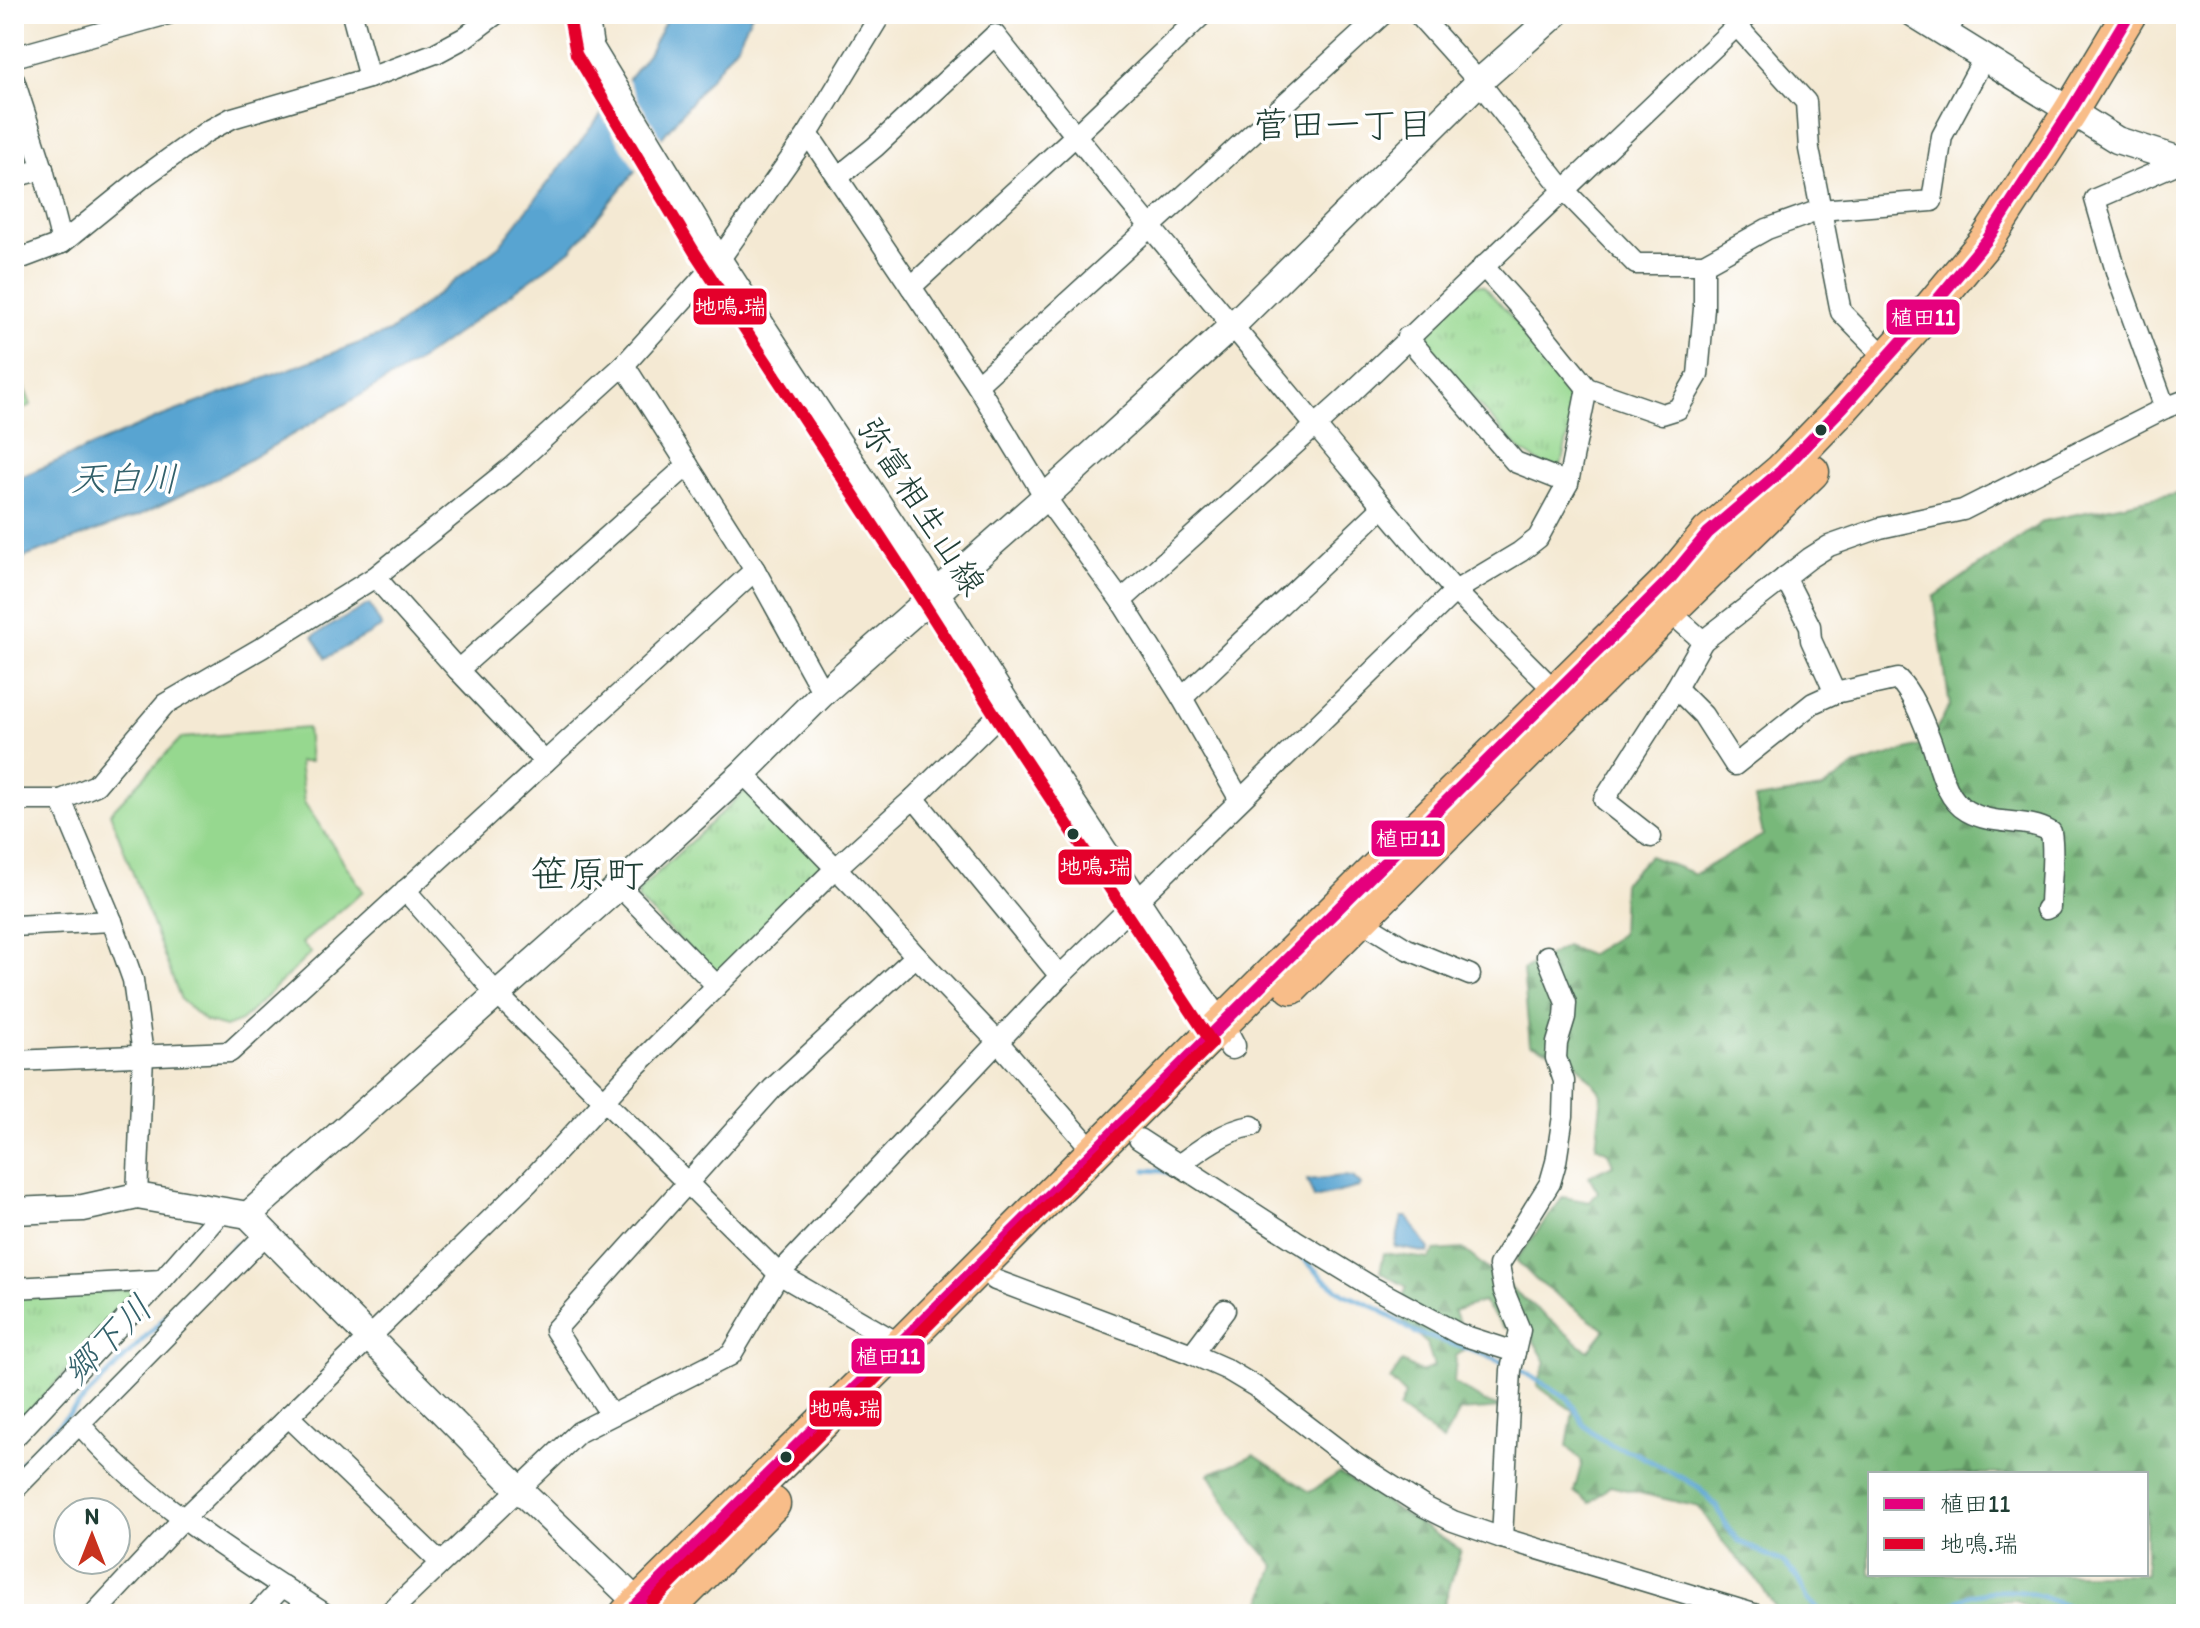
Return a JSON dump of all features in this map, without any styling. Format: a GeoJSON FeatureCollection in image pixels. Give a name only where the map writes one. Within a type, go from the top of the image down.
{"type":"FeatureCollection","features":[{"type":"Feature","properties":{"kind":"main road"},"geometry":{"type":"LineString","coordinates":[[643,1611],[1093,1153],[1360,920],[1819,465],[1951,320],[2078,116],[2129,14]]}},
{"type":"Feature","properties":{"kind":"main road"},"geometry":{"type":"LineString","coordinates":[[643,1611],[995,1280],[1139,1139],[1227,1036],[1555,691],[1669,580],[1708,533],[1781,471],[1843,407],[1987,240],[2153,14]]}},
{"type":"Feature","properties":{"kind":"street"},"geometry":{"type":"LineString","coordinates":[[14,57],[168,14]]}},
{"type":"Feature","properties":{"kind":"street"},"geometry":{"type":"LineString","coordinates":[[352,14],[369,78]]}},
{"type":"Feature","properties":{"kind":"street"},"geometry":{"type":"LineString","coordinates":[[14,261],[62,243],[141,179],[206,132],[232,118],[369,78],[436,53],[464,38],[496,14]]}},
{"type":"Feature","properties":{"kind":"street","name":"弥富相生山線"},"geometry":{"type":"LineString","coordinates":[[585,14],[590,47],[713,252],[1227,1036]]}},
{"type":"Feature","properties":{"kind":"street"},"geometry":{"type":"LineString","coordinates":[[14,800],[61,800],[96,785],[165,704],[375,577],[512,467],[624,365],[808,134],[881,14]]}},
{"type":"Feature","properties":{"kind":"street"},"geometry":{"type":"LineString","coordinates":[[911,287],[1203,14]]}},
{"type":"Feature","properties":{"kind":"street"},"geometry":{"type":"LineString","coordinates":[[977,385],[1383,14]]}},
{"type":"Feature","properties":{"kind":"street"},"geometry":{"type":"LineString","coordinates":[[1418,14],[1479,82],[1564,190],[1636,264],[1704,264],[1767,229],[1820,210],[1932,201],[1942,136],[1984,58]]}},
{"type":"Feature","properties":{"kind":"street"},"geometry":{"type":"LineString","coordinates":[[14,1438],[162,1280],[246,1220],[619,886],[743,773],[823,693],[1231,327],[1479,82],[1556,14]]}},
{"type":"Feature","properties":{"kind":"street"},"geometry":{"type":"LineString","coordinates":[[1914,14],[1951,24],[1984,58],[2117,140],[2184,161]]}},
{"type":"Feature","properties":{"kind":"street"},"geometry":{"type":"LineString","coordinates":[[1121,601],[1343,401],[1742,20],[1806,102],[1809,149],[1841,312],[1887,359]]}},
{"type":"Feature","properties":{"kind":"street"},"geometry":{"type":"LineString","coordinates":[[838,177],[875,147],[995,35],[1382,508],[1455,591],[1555,691]]}},
{"type":"Feature","properties":{"kind":"street"},"geometry":{"type":"LineString","coordinates":[[14,80],[43,169],[62,243]]}},
{"type":"Feature","properties":{"kind":"street"},"geometry":{"type":"LineString","coordinates":[[808,134],[977,385],[1045,497],[1121,601],[1182,698],[1240,800]]}},
{"type":"Feature","properties":{"kind":"street"},"geometry":{"type":"LineString","coordinates":[[2165,408],[2118,278],[2095,199],[2184,161]]}},
{"type":"Feature","properties":{"kind":"street"},"geometry":{"type":"LineString","coordinates":[[14,177],[43,169]]}},
{"type":"Feature","properties":{"kind":"street"},"geometry":{"type":"LineString","coordinates":[[1483,266],[1587,388],[1662,414],[1678,409],[1698,375],[1704,264]]}},
{"type":"Feature","properties":{"kind":"street"},"geometry":{"type":"LineString","coordinates":[[1407,337],[1515,462],[1568,483]]}},
{"type":"Feature","properties":{"kind":"street"},"geometry":{"type":"LineString","coordinates":[[624,365],[755,570],[823,693]]}},
{"type":"Feature","properties":{"kind":"street"},"geometry":{"type":"LineString","coordinates":[[388,1614],[579,1432],[731,1355],[779,1274],[1060,976],[1455,591],[1538,538],[1568,483],[1587,388]]}},
{"type":"Feature","properties":{"kind":"street"},"geometry":{"type":"LineString","coordinates":[[1651,837],[1604,800],[1703,641],[1829,546],[1880,528],[1963,510],[2186,400]]}},
{"type":"Feature","properties":{"kind":"street"},"geometry":{"type":"LineString","coordinates":[[458,670],[688,465]]}},
{"type":"Feature","properties":{"kind":"street"},"geometry":{"type":"LineString","coordinates":[[1182,698],[1382,508]]}},
{"type":"Feature","properties":{"kind":"street"},"geometry":{"type":"LineString","coordinates":[[14,1061],[230,1052],[755,570]]}},
{"type":"Feature","properties":{"kind":"street"},"geometry":{"type":"LineString","coordinates":[[375,577],[545,762]]}},
{"type":"Feature","properties":{"kind":"street"},"geometry":{"type":"LineString","coordinates":[[1785,577],[1810,626],[1811,640],[1835,693]]}},
{"type":"Feature","properties":{"kind":"street"},"geometry":{"type":"LineString","coordinates":[[1669,611],[1703,641]]}},
{"type":"Feature","properties":{"kind":"street"},"geometry":{"type":"LineString","coordinates":[[1676,688],[1703,715],[1735,765],[1813,703],[1835,693],[1898,679],[1905,686],[1929,735],[1953,800],[1965,811],[1984,818],[2005,823],[2035,824],[2051,832],[2054,853],[2050,873],[2050,907],[2046,909]]}},
{"type":"Feature","properties":{"kind":"street"},"geometry":{"type":"LineString","coordinates":[[94,1614],[182,1520],[529,1182],[603,1101],[717,986],[835,869],[914,798],[1008,706]]}},
{"type":"Feature","properties":{"kind":"street"},"geometry":{"type":"LineString","coordinates":[[743,773],[998,1042],[1093,1153]]}},
{"type":"Feature","properties":{"kind":"street"},"geometry":{"type":"LineString","coordinates":[[914,798],[1060,976]]}},
{"type":"Feature","properties":{"kind":"street"},"geometry":{"type":"LineString","coordinates":[[61,800],[112,921],[133,980],[143,1055],[137,1196]]}},
{"type":"Feature","properties":{"kind":"street"},"geometry":{"type":"LineString","coordinates":[[619,886],[717,986]]}},
{"type":"Feature","properties":{"kind":"street"},"geometry":{"type":"LineString","coordinates":[[405,890],[497,994],[779,1274],[901,1345]]}},
{"type":"Feature","properties":{"kind":"street"},"geometry":{"type":"LineString","coordinates":[[1360,920],[1407,949],[1470,975]]}},
{"type":"Feature","properties":{"kind":"street"},"geometry":{"type":"LineString","coordinates":[[14,926],[112,921]]}},
{"type":"Feature","properties":{"kind":"street"},"geometry":{"type":"LineString","coordinates":[[611,1415],[555,1330],[773,1088],[916,956]]}},
{"type":"Feature","properties":{"kind":"street"},"geometry":{"type":"LineString","coordinates":[[1502,1538],[1511,1370],[1520,1330],[1504,1291],[1499,1265],[1550,1183],[1563,1116],[1564,1081],[1556,1058],[1566,1003],[1547,956]]}},
{"type":"Feature","properties":{"kind":"street"},"geometry":{"type":"LineString","coordinates":[[1179,1165],[1237,1128],[1252,1126]]}},
{"type":"Feature","properties":{"kind":"street"},"geometry":{"type":"LineString","coordinates":[[1139,1139],[1295,1240],[1414,1311],[1459,1334],[1515,1352]]}},
{"type":"Feature","properties":{"kind":"street"},"geometry":{"type":"LineString","coordinates":[[14,1211],[83,1208],[137,1196],[246,1220],[369,1337],[643,1611]]}},
{"type":"Feature","properties":{"kind":"street"},"geometry":{"type":"LineString","coordinates":[[14,1490],[79,1423],[246,1220]]}},
{"type":"Feature","properties":{"kind":"street"},"geometry":{"type":"LineString","coordinates":[[14,1288],[162,1280]]}},
{"type":"Feature","properties":{"kind":"street"},"geometry":{"type":"LineString","coordinates":[[995,1280],[1226,1369],[1256,1387],[1353,1461],[1423,1506],[1453,1521],[1745,1613]]}},
{"type":"Feature","properties":{"kind":"street"},"geometry":{"type":"LineString","coordinates":[[1192,1354],[1225,1310]]}},
{"type":"Feature","properties":{"kind":"street"},"geometry":{"type":"LineString","coordinates":[[288,1416],[441,1563]]}},
{"type":"Feature","properties":{"kind":"street"},"geometry":{"type":"LineString","coordinates":[[79,1423],[96,1443],[182,1520],[325,1614]]}},
{"type":"Feature","properties":{"kind":"street"},"geometry":{"type":"LineString","coordinates":[[257,1614],[283,1586]]}},
{"type":"Feature","properties":{"kind":"green space"},"geometry":{"type":"Polygon","coordinates":[[[1474,285],[1483,285],[1579,392],[1561,465],[1549,468],[1521,451],[1421,343],[1421,333],[1474,285]]]}},
{"type":"Feature","properties":{"kind":"green space"},"geometry":{"type":"Polygon","coordinates":[[[14,361],[31,405],[14,413],[14,361]]]}},
{"type":"Feature","properties":{"kind":"green space"},"geometry":{"type":"Polygon","coordinates":[[[2186,491],[2186,1614],[2040,1614],[2015,1600],[1965,1604],[1968,1614],[1780,1614],[1699,1507],[1610,1486],[1590,1503],[1574,1492],[1582,1462],[1567,1446],[1573,1411],[1537,1386],[1546,1362],[1527,1329],[1504,1328],[1483,1302],[1453,1311],[1472,1345],[1456,1356],[1454,1383],[1485,1402],[1503,1408],[1460,1411],[1443,1441],[1399,1409],[1405,1395],[1390,1380],[1402,1362],[1421,1372],[1434,1367],[1427,1344],[1396,1313],[1407,1287],[1380,1272],[1384,1253],[1429,1259],[1435,1251],[1463,1249],[1588,1351],[1605,1330],[1536,1280],[1516,1260],[1563,1197],[1590,1202],[1598,1192],[1589,1176],[1613,1165],[1608,1152],[1596,1146],[1602,1094],[1571,1057],[1530,1044],[1523,970],[1566,946],[1589,955],[1621,934],[1623,883],[1649,856],[1695,874],[1763,835],[1755,799],[1822,789],[1857,765],[1927,744],[1950,706],[1934,597],[2044,521],[2186,491]]]}},
{"type":"Feature","properties":{"kind":"green space"},"geometry":{"type":"Polygon","coordinates":[[[307,728],[310,762],[299,762],[304,802],[363,891],[302,943],[311,953],[241,1021],[225,1027],[205,1021],[181,1000],[110,813],[181,738],[307,728]]]}},
{"type":"Feature","properties":{"kind":"green space"},"geometry":{"type":"Polygon","coordinates":[[[745,791],[754,792],[822,864],[821,873],[721,972],[713,972],[638,899],[639,890],[745,791]]]}},
{"type":"Feature","properties":{"kind":"green space"},"geometry":{"type":"Polygon","coordinates":[[[143,1289],[14,1428],[14,1295],[143,1289]]]}},
{"type":"Feature","properties":{"kind":"green space"},"geometry":{"type":"Polygon","coordinates":[[[1254,1455],[1310,1492],[1339,1473],[1461,1550],[1441,1614],[1258,1614],[1275,1566],[1242,1528],[1209,1474],[1254,1455]]]}},
{"type":"Feature","properties":{"kind":"water","name":"天白川"},"geometry":{"type":"Polygon","coordinates":[[[669,14],[752,14],[737,45],[571,250],[416,363],[219,477],[140,515],[14,561],[14,480],[157,418],[389,332],[499,246],[649,53],[669,14]]]}},
{"type":"Feature","properties":{"kind":"water"},"geometry":{"type":"Polygon","coordinates":[[[369,604],[382,627],[326,658],[313,636],[369,604]]]}},
{"type":"Feature","properties":{"kind":"water"},"geometry":{"type":"Polygon","coordinates":[[[1353,1177],[1360,1187],[1314,1198],[1307,1180],[1353,1177]]]}},
{"type":"Feature","properties":{"kind":"water"},"geometry":{"type":"Polygon","coordinates":[[[1402,1217],[1407,1217],[1429,1249],[1428,1253],[1395,1247],[1402,1217]]]}},
{"type":"Feature","properties":{"kind":"pier"},"geometry":{"type":"Polygon","coordinates":[[[626,76],[664,142],[638,174],[599,111],[626,76]]]}},
{"type":"Feature","properties":{"kind":"waterway"},"geometry":{"type":"LineString","coordinates":[[1146,1170],[1178,1175]]}},
{"type":"Feature","properties":{"kind":"waterway"},"geometry":{"type":"LineString","coordinates":[[1210,1196],[1237,1218],[1303,1258],[1344,1294],[1377,1308],[1414,1332],[1501,1362]]}},
{"type":"Feature","properties":{"kind":"waterway","name":"郷下川"},"geometry":{"type":"LineString","coordinates":[[14,1470],[236,1245]]}},
{"type":"Feature","properties":{"kind":"waterway"},"geometry":{"type":"LineString","coordinates":[[1517,1368],[1568,1398],[1583,1423],[1594,1434],[1697,1486],[1718,1508],[1727,1527],[1740,1542],[1782,1562],[1796,1575],[1808,1600],[1824,1614]]}},
{"type":"Feature","properties":{"kind":"waterway"},"geometry":{"type":"LineString","coordinates":[[1947,1614],[1962,1598],[2002,1591],[2038,1595],[2094,1614]]}},
{"type":"Feature","properties":{"kind":"transit line","name":"植田11"},"geometry":{"type":"LineString","coordinates":[[627,1614],[1669,580],[1708,533],[1781,471],[1843,407],[1987,240],[2129,14]]}},
{"type":"Feature","properties":{"kind":"transit line","name":"地鳴.瑞"},"geometry":{"type":"LineString","coordinates":[[569,16],[576,54],[695,253],[1212,1043],[652,1603]]}},
{"type":"Feature","properties":{"kind":"district","name":"菅田一丁目"},"geometry":{"type":"Point","coordinates":[1343,124]}},
{"type":"Feature","properties":{"kind":"district","name":"笹原町"},"geometry":{"type":"Point","coordinates":[587,874]}}]}
